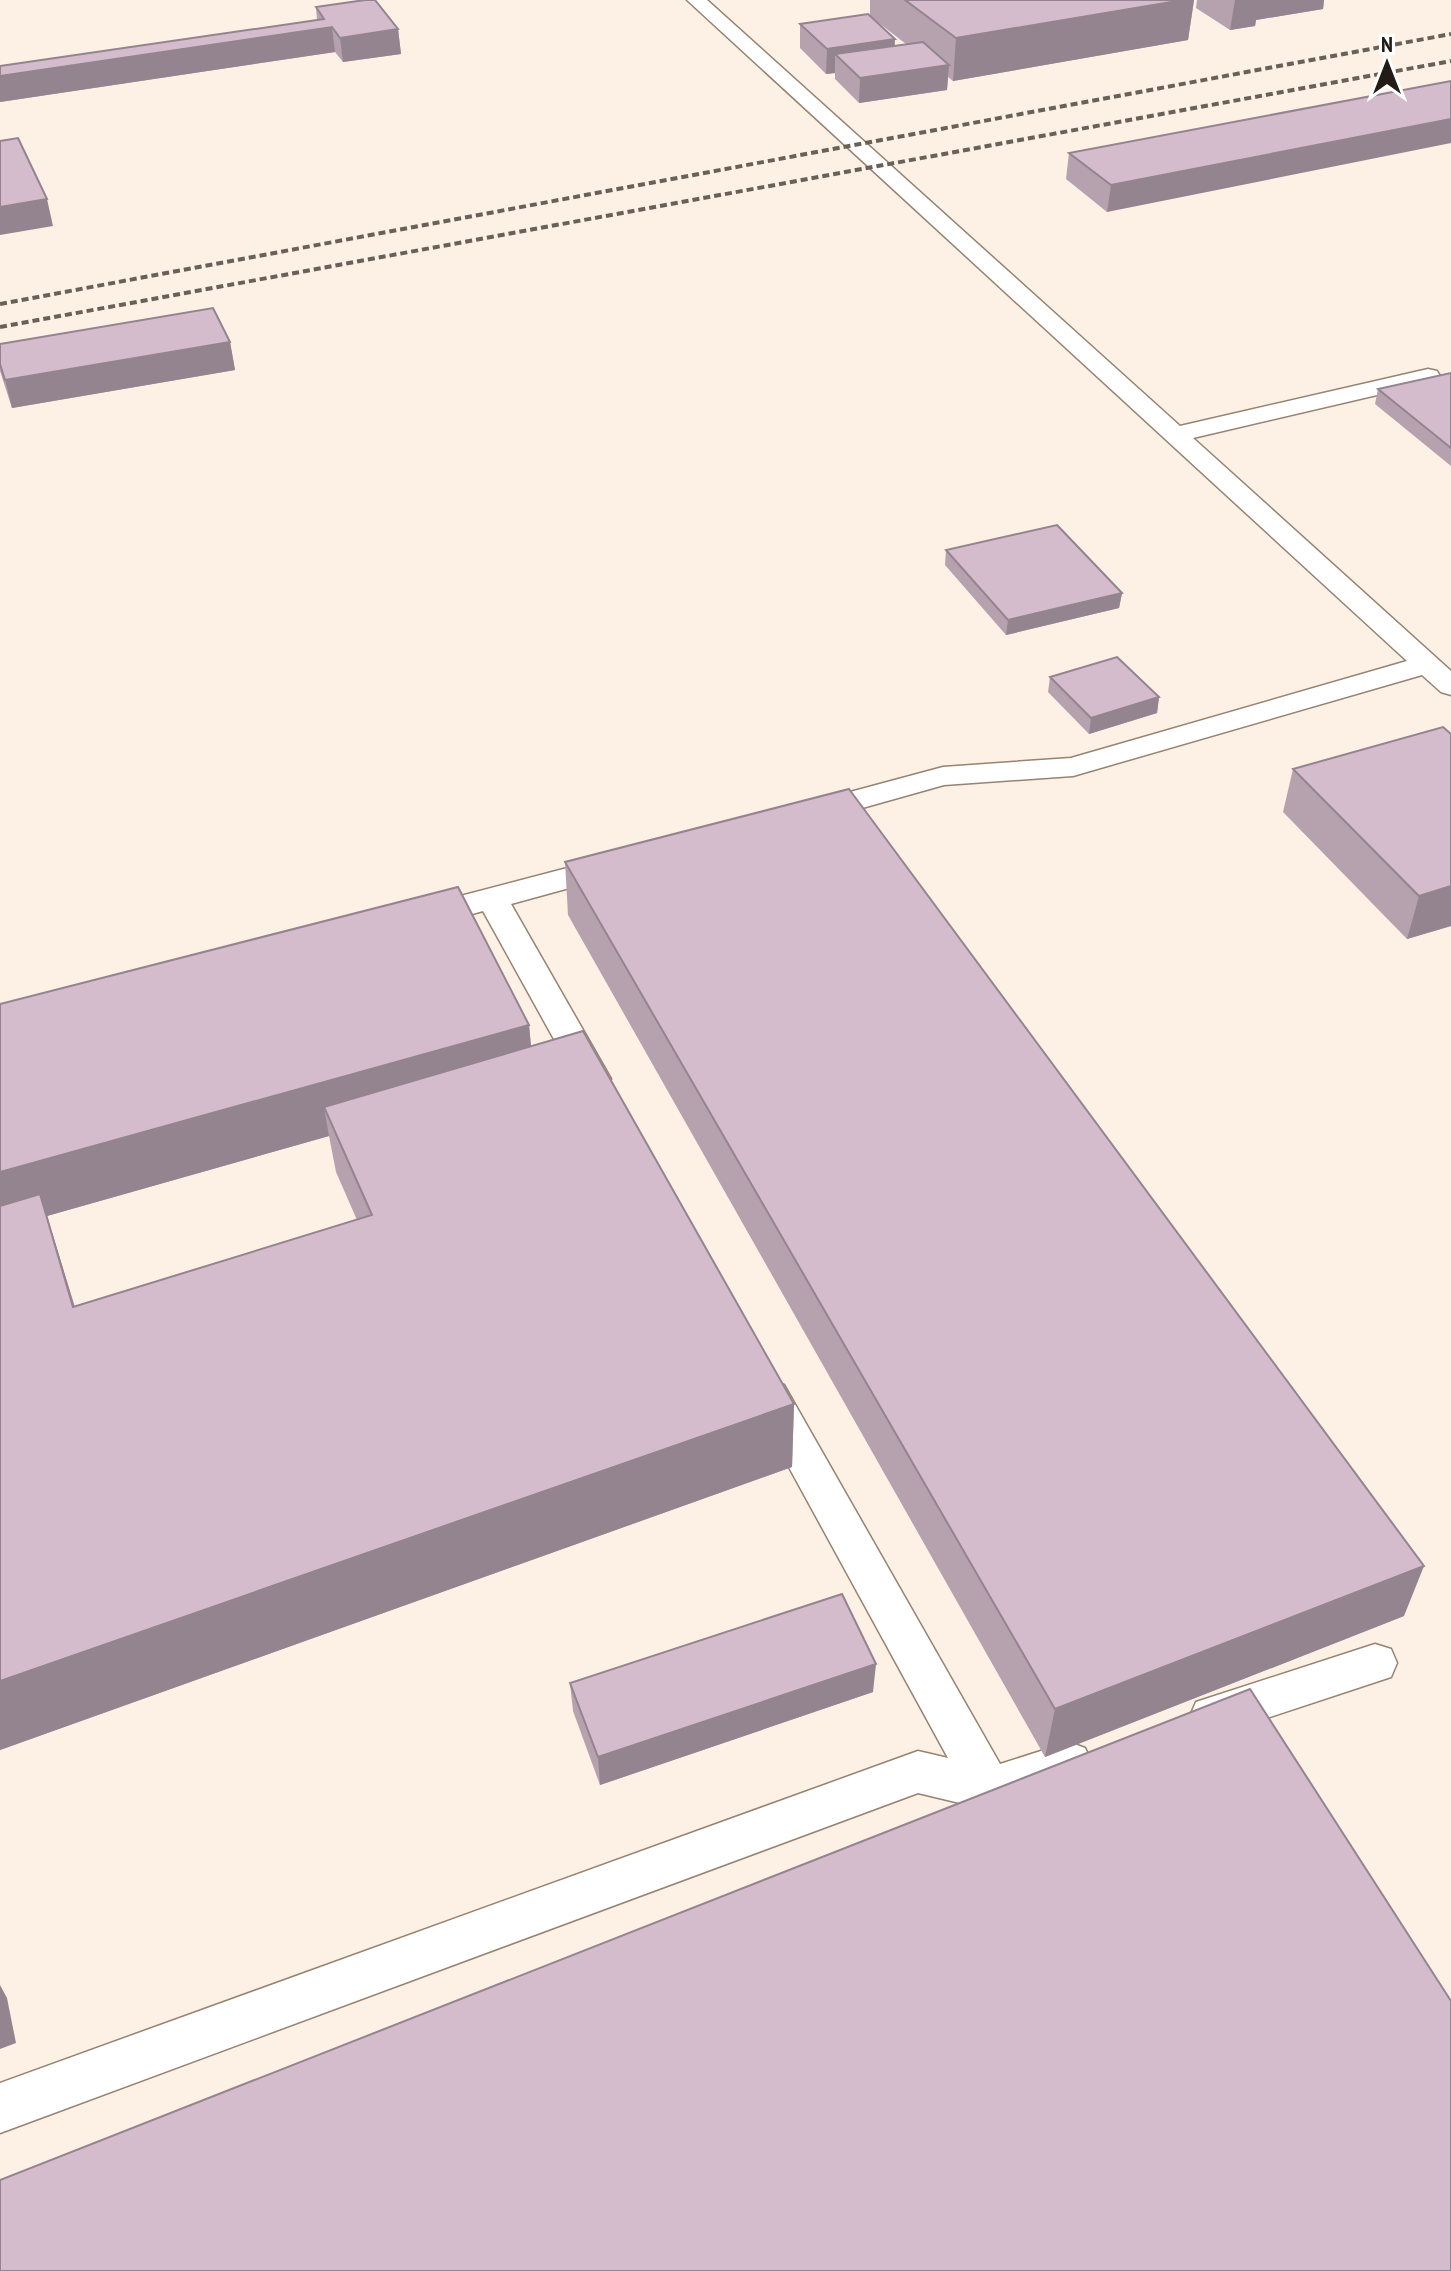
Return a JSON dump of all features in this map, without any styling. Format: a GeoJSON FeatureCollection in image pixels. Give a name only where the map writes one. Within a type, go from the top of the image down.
{"type":"FeatureCollection","features":[{"type":"Feature","properties":{"kind":"lane"},"geometry":{"type":"LineString","coordinates":[[696,0],[1175,435],[1432,654],[1451,686]]}},
{"type":"Feature","properties":{"kind":"lane"},"geometry":{"type":"LineString","coordinates":[[1175,435],[1428,376]]}},
{"type":"Feature","properties":{"kind":"lane"},"geometry":{"type":"LineString","coordinates":[[777,821],[943,776],[1073,767],[1432,654]]}},
{"type":"Feature","properties":{"kind":"lane"},"geometry":{"type":"LineString","coordinates":[[384,927],[642,858]]}},
{"type":"Feature","properties":{"kind":"lane"},"geometry":{"type":"LineString","coordinates":[[492,898],[608,1107]]}},
{"type":"Feature","properties":{"kind":"lane"},"geometry":{"type":"LineString","coordinates":[[748,1358],[989,1789]]}},
{"type":"Feature","properties":{"kind":"lane"},"geometry":{"type":"LineString","coordinates":[[1168,1731],[1375,1663]]}},
{"type":"Feature","properties":{"kind":"lane"},"geometry":{"type":"LineString","coordinates":[[0,2108],[918,1772],[989,1789],[1108,1750]]}},
{"type":"Feature","properties":{"kind":"building"},"geometry":{"type":"Polygon","coordinates":[[[375,0],[398,29],[340,38],[332,27],[0,76],[0,66],[324,19],[316,7],[375,0]]]}},
{"type":"Feature","properties":{"kind":"building"},"geometry":{"type":"Polygon","coordinates":[[[905,0],[1183,0],[956,38],[905,0]]]}},
{"type":"Feature","properties":{"kind":"building"},"geometry":{"type":"Polygon","coordinates":[[[868,14],[895,39],[827,49],[800,24],[868,14]]]}},
{"type":"Feature","properties":{"kind":"building"},"geometry":{"type":"Polygon","coordinates":[[[923,42],[949,65],[860,78],[835,54],[923,42]]]}},
{"type":"Feature","properties":{"kind":"building"},"geometry":{"type":"Polygon","coordinates":[[[1451,81],[1451,119],[1111,185],[1069,153],[1451,81]]]}},
{"type":"Feature","properties":{"kind":"building"},"geometry":{"type":"Polygon","coordinates":[[[18,138],[47,199],[0,207],[0,141],[18,138]]]}},
{"type":"Feature","properties":{"kind":"building"},"geometry":{"type":"Polygon","coordinates":[[[213,308],[230,342],[5,380],[0,364],[0,344],[213,308]]]}},
{"type":"Feature","properties":{"kind":"building"},"geometry":{"type":"Polygon","coordinates":[[[1451,373],[1451,448],[1378,389],[1451,373]]]}},
{"type":"Feature","properties":{"kind":"building"},"geometry":{"type":"Polygon","coordinates":[[[1057,525],[1122,593],[1008,620],[946,550],[1057,525]]]}},
{"type":"Feature","properties":{"kind":"building"},"geometry":{"type":"Polygon","coordinates":[[[1117,657],[1159,697],[1091,718],[1050,677],[1117,657]]]}},
{"type":"Feature","properties":{"kind":"building"},"geometry":{"type":"Polygon","coordinates":[[[1443,727],[1451,734],[1451,886],[1419,896],[1293,769],[1443,727]]]}},
{"type":"Feature","properties":{"kind":"building"},"geometry":{"type":"Polygon","coordinates":[[[849,789],[1424,1566],[1055,1709],[565,862],[849,789]]]}},
{"type":"Feature","properties":{"kind":"building"},"geometry":{"type":"Polygon","coordinates":[[[458,887],[529,1025],[0,1172],[0,1004],[458,887]]]}},
{"type":"Feature","properties":{"kind":"building"},"geometry":{"type":"Polygon","coordinates":[[[583,1031],[794,1404],[0,1681],[0,1206],[40,1194],[73,1307],[372,1215],[324,1107],[583,1031]]]}},
{"type":"Feature","properties":{"kind":"building"},"geometry":{"type":"Polygon","coordinates":[[[842,1594],[876,1664],[598,1757],[570,1683],[842,1594]]]}},
{"type":"Feature","properties":{"kind":"building"},"geometry":{"type":"Polygon","coordinates":[[[1250,1689],[1451,2001],[1451,2271],[0,2271],[0,2180],[1250,1689]]]}},
{"type":"Feature","properties":{"kind":"railway"},"geometry":{"type":"LineString","coordinates":[[0,304],[1451,34]]}},
{"type":"Feature","properties":{"kind":"railway"},"geometry":{"type":"LineString","coordinates":[[0,327],[1451,61]]}}]}
